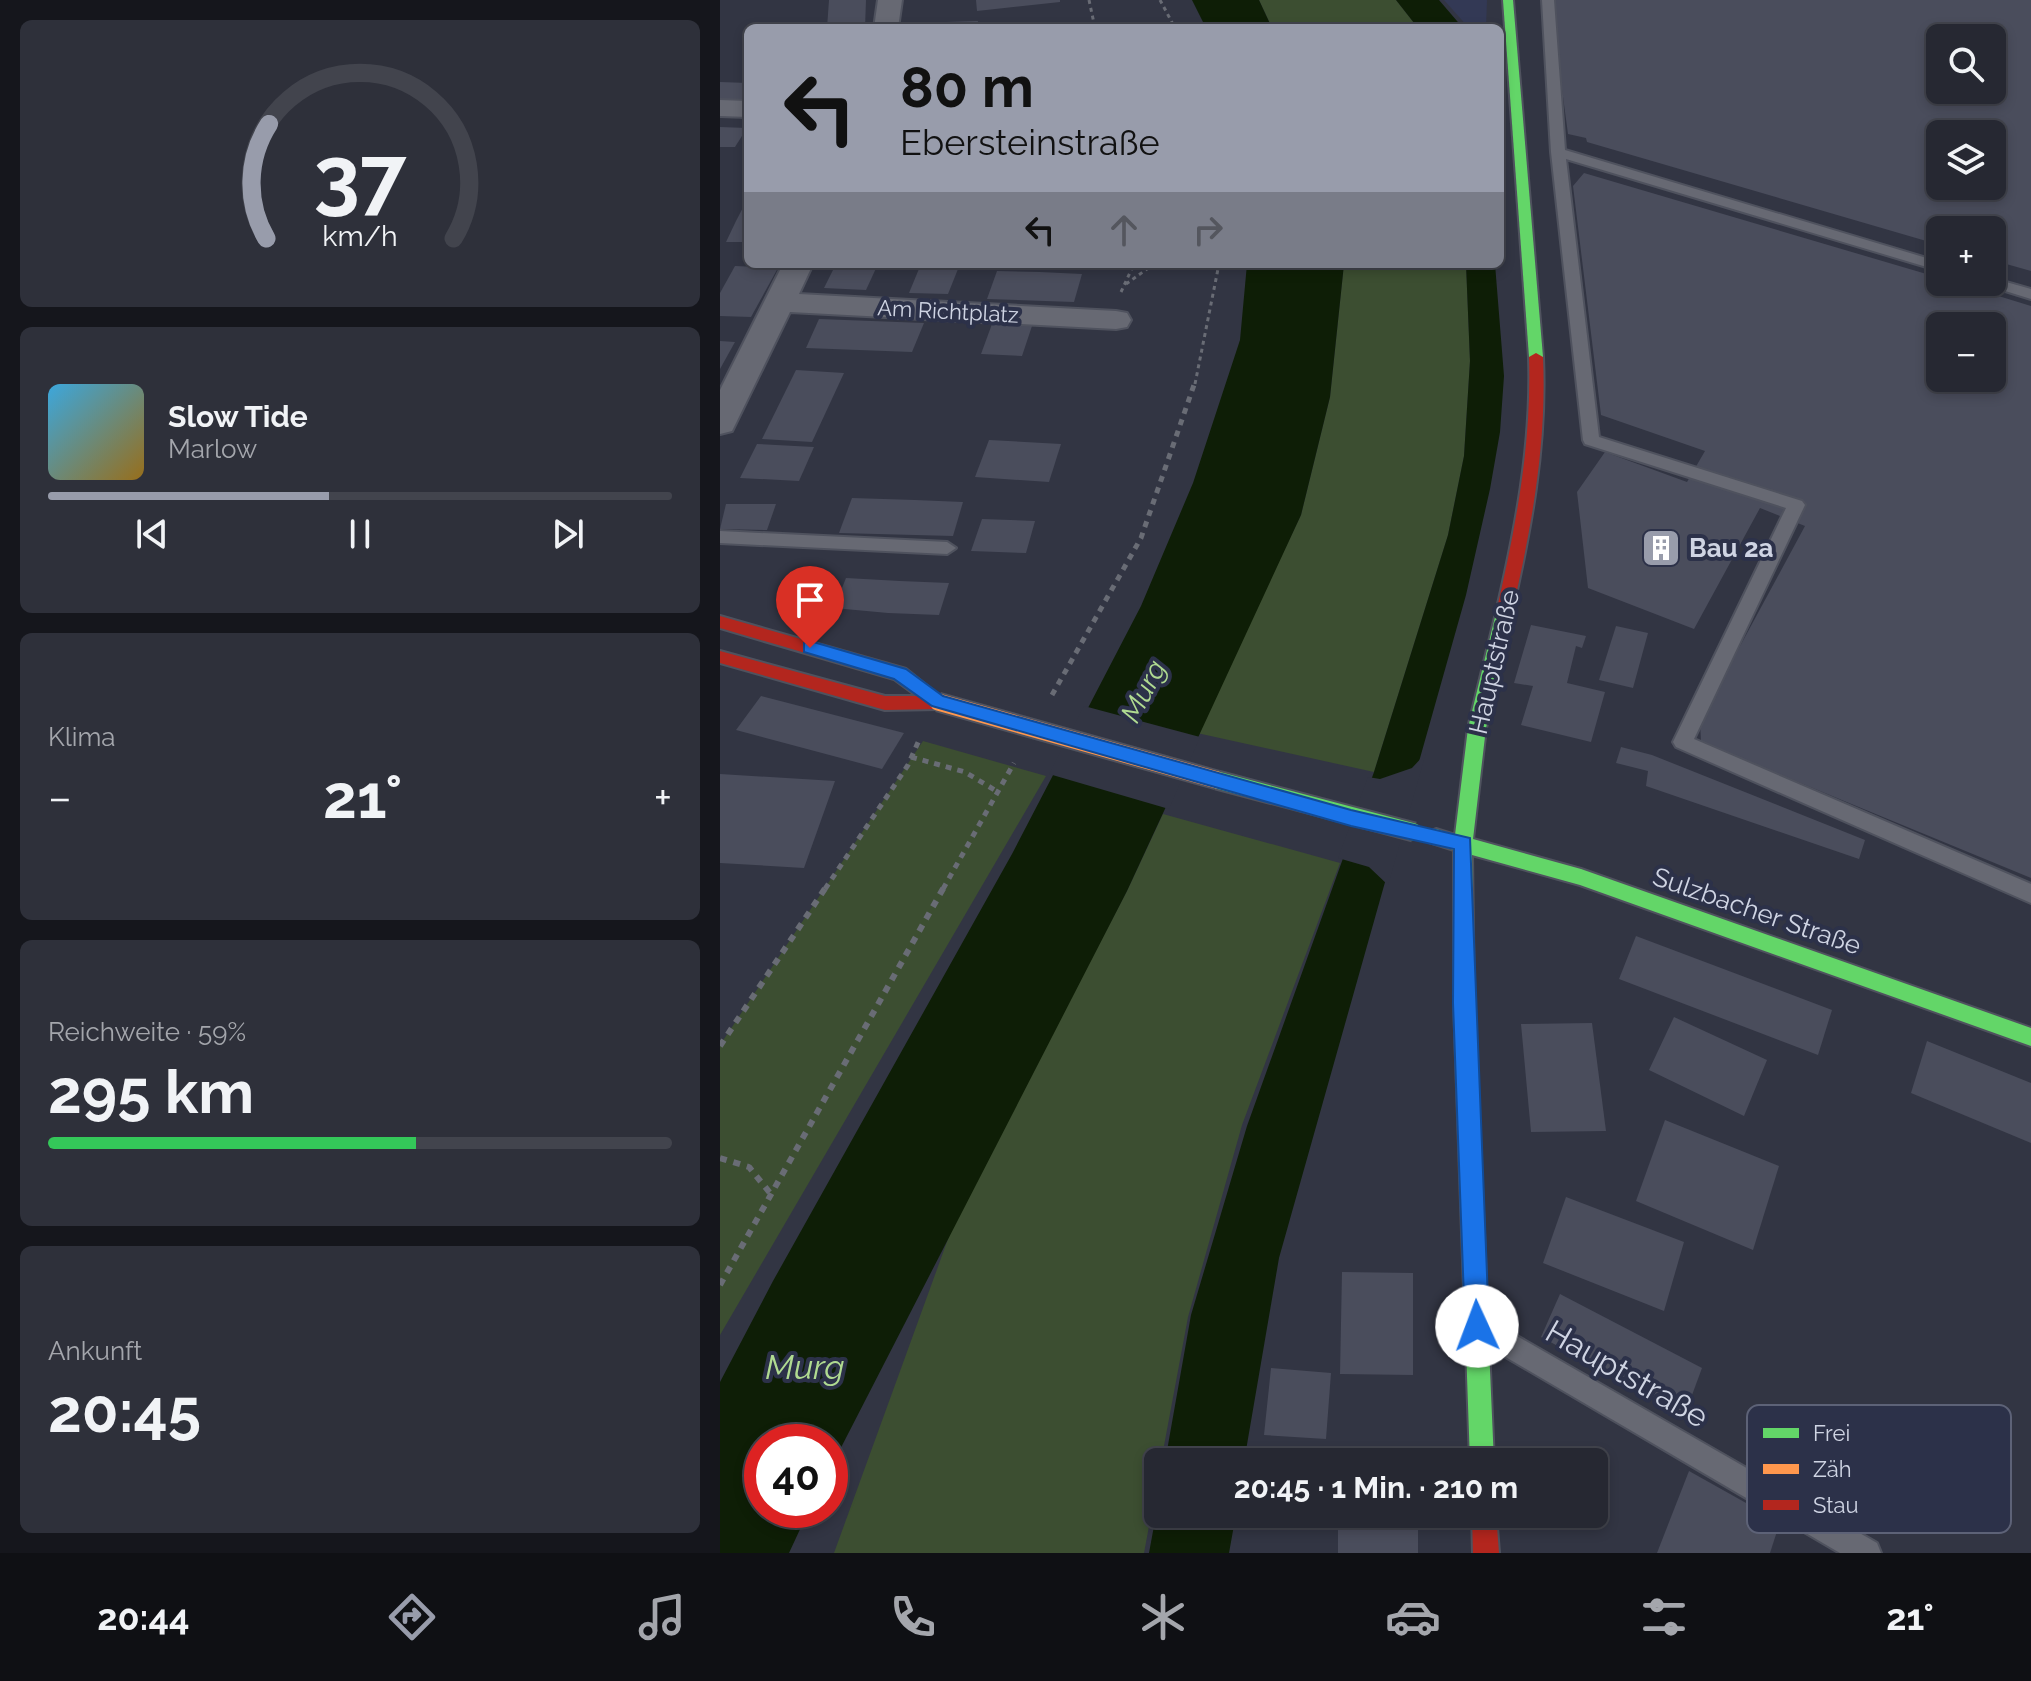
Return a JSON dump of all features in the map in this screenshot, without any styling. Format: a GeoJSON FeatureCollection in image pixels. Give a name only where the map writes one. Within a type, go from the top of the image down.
{"type":"FeatureCollection","features":[{"type":"Feature","properties":{"kind":"street"},"geometry":{"type":"LineString","coordinates":[[887,24],[890,0]]}},
{"type":"Feature","properties":{"kind":"street","name":"Hauptstraße"},"geometry":{"type":"LineString","coordinates":[[1481,1448],[1464,1003],[1463,843],[1477,728],[1533,485],[1540,407],[1508,0]]}},
{"type":"Feature","properties":{"kind":"street"},"geometry":{"type":"LineString","coordinates":[[720,108],[744,109]]}},
{"type":"Feature","properties":{"kind":"street"},"geometry":{"type":"LineString","coordinates":[[720,423],[796,268]]}},
{"type":"Feature","properties":{"kind":"street","name":"Am Richtplatz"},"geometry":{"type":"LineString","coordinates":[[779,302],[1116,320]]}},
{"type":"Feature","properties":{"kind":"street"},"geometry":{"type":"LineString","coordinates":[[720,622],[900,674],[938,702]]}},
{"type":"Feature","properties":{"kind":"street"},"geometry":{"type":"LineString","coordinates":[[720,657],[885,703],[938,702]]}},
{"type":"Feature","properties":{"kind":"street","name":"Sulzbacher Straße"},"geometry":{"type":"LineString","coordinates":[[938,702],[1351,818],[1463,843],[1581,877],[2031,1037]]}},
{"type":"Feature","properties":{"kind":"street"},"geometry":{"type":"LineString","coordinates":[[1485,1528],[1486,1553]]}},
{"type":"Feature","properties":{"kind":"lane"},"geometry":{"type":"LineString","coordinates":[[1548,0],[1558,152],[1591,440],[1796,505],[1683,742],[2031,894]]}},
{"type":"Feature","properties":{"kind":"lane"},"geometry":{"type":"LineString","coordinates":[[1558,152],[1926,263]]}},
{"type":"Feature","properties":{"kind":"lane"},"geometry":{"type":"LineString","coordinates":[[2006,286],[2031,294]]}},
{"type":"Feature","properties":{"kind":"lane"},"geometry":{"type":"LineString","coordinates":[[720,537],[947,548]]}},
{"type":"Feature","properties":{"kind":"lane","name":"Hauptstraße"},"geometry":{"type":"LineString","coordinates":[[1477,1326],[1747,1483]]}},
{"type":"Feature","properties":{"kind":"lane","name":"Hauptstraße"},"geometry":{"type":"LineString","coordinates":[[1833,1533],[1867,1553]]}},
{"type":"Feature","properties":{"kind":"path"},"geometry":{"type":"LineString","coordinates":[[1089,0],[1094,24]]}},
{"type":"Feature","properties":{"kind":"path"},"geometry":{"type":"LineString","coordinates":[[1160,0],[1173,24]]}},
{"type":"Feature","properties":{"kind":"path"},"geometry":{"type":"LineString","coordinates":[[1125,284],[1148,268]]}},
{"type":"Feature","properties":{"kind":"path"},"geometry":{"type":"LineString","coordinates":[[1048,704],[1141,538],[1197,377],[1218,268]]}},
{"type":"Feature","properties":{"kind":"path"},"geometry":{"type":"LineString","coordinates":[[720,1046],[911,757],[938,702]]}},
{"type":"Feature","properties":{"kind":"path"},"geometry":{"type":"LineString","coordinates":[[720,1285],[1019,754]]}},
{"type":"Feature","properties":{"kind":"path"},"geometry":{"type":"LineString","coordinates":[[911,757],[965,772],[998,792]]}},
{"type":"Feature","properties":{"kind":"path"},"geometry":{"type":"LineString","coordinates":[[720,1158],[749,1167],[770,1193]]}},
{"type":"Feature","properties":{"kind":"shaded area"},"geometry":{"type":"Polygon","coordinates":[[[1259,0],[1396,0],[1415,24],[1270,24],[1259,0]]]}},
{"type":"Feature","properties":{"kind":"shaded area"},"geometry":{"type":"Polygon","coordinates":[[[1444,0],[1487,0],[1486,24],[1465,24],[1444,0]]]}},
{"type":"Feature","properties":{"kind":"shaded area"},"geometry":{"type":"Polygon","coordinates":[[[1344,268],[1466,268],[1470,361],[1464,456],[1448,535],[1374,772],[1197,733],[1301,515],[1330,397],[1344,268]]]}},
{"type":"Feature","properties":{"kind":"shaded area"},"geometry":{"type":"Polygon","coordinates":[[[923,741],[1046,776],[720,1335],[720,1045],[923,741]]]}},
{"type":"Feature","properties":{"kind":"shaded area"},"geometry":{"type":"Polygon","coordinates":[[[1163,814],[1340,863],[1242,1125],[1188,1317],[1164,1448],[1144,1448],[1144,1528],[1149,1528],[1144,1553],[834,1553],[843,1528],[848,1528],[848,1514],[956,1217],[1127,891],[1163,814]]]}},
{"type":"Feature","properties":{"kind":"water"},"geometry":{"type":"Polygon","coordinates":[[[1192,0],[1259,0],[1270,24],[1204,24],[1192,0]]]}},
{"type":"Feature","properties":{"kind":"water"},"geometry":{"type":"Polygon","coordinates":[[[1396,0],[1439,0],[1460,24],[1415,24],[1396,0]]]}},
{"type":"Feature","properties":{"kind":"water","name":"Murg"},"geometry":{"type":"Polygon","coordinates":[[[1247,268],[1344,268],[1330,397],[1301,515],[1127,891],[848,1434],[848,1424],[744,1424],[744,1528],[801,1528],[789,1553],[720,1553],[720,1382],[773,1281],[1012,854],[1141,606],[1193,483],[1240,340],[1247,268]]]}},
{"type":"Feature","properties":{"kind":"water"},"geometry":{"type":"Polygon","coordinates":[[[1466,268],[1495,268],[1504,376],[1500,432],[1490,489],[1466,595],[1279,1258],[1246,1448],[1167,1448],[1191,1315],[1247,1126],[1374,772],[1448,535],[1464,456],[1470,361],[1466,268]]]}},
{"type":"Feature","properties":{"kind":"water"},"geometry":{"type":"Polygon","coordinates":[[[1154,1528],[1233,1528],[1229,1553],[1149,1553],[1154,1528]]]}},
{"type":"Feature","properties":{"kind":"pier"},"geometry":{"type":"Polygon","coordinates":[[[1084,706],[1200,737],[1169,809],[1049,774],[1084,706]]]}},
{"type":"Feature","properties":{"kind":"pier"},"geometry":{"type":"Polygon","coordinates":[[[1426,753],[1388,885],[1369,867],[1338,858],[1368,777],[1380,779],[1412,768],[1426,753]]]}},
{"type":"Feature","properties":{"kind":"building"},"geometry":{"type":"Polygon","coordinates":[[[829,0],[866,0],[865,24],[827,24],[829,0]]]}},
{"type":"Feature","properties":{"kind":"building"},"geometry":{"type":"Polygon","coordinates":[[[976,0],[1060,0],[1060,2],[977,11],[976,0]]]}},
{"type":"Feature","properties":{"kind":"building"},"geometry":{"type":"Polygon","coordinates":[[[1550,0],[2031,0],[2031,271],[2006,264],[2006,216],[1926,216],[1926,241],[1587,142],[1586,138],[1568,134],[1550,0]]]}},
{"type":"Feature","properties":{"kind":"building"},"geometry":{"type":"Polygon","coordinates":[[[978,21],[978,24],[913,23],[978,21]]]}},
{"type":"Feature","properties":{"kind":"building"},"geometry":{"type":"Polygon","coordinates":[[[720,82],[744,83],[744,104],[720,103],[720,82]]]}},
{"type":"Feature","properties":{"kind":"building"},"geometry":{"type":"Polygon","coordinates":[[[720,127],[744,128],[735,147],[720,147],[720,127]]]}},
{"type":"Feature","properties":{"kind":"building"},"geometry":{"type":"Polygon","coordinates":[[[1584,173],[1926,274],[1926,296],[1998,296],[2031,306],[2031,878],[1701,742],[1700,720],[1805,526],[1760,508],[1694,629],[1588,588],[1577,492],[1605,452],[1687,482],[1705,451],[1601,415],[1573,186],[1584,173]]]}},
{"type":"Feature","properties":{"kind":"building"},"geometry":{"type":"Polygon","coordinates":[[[744,206],[744,242],[726,242],[744,206]]]}},
{"type":"Feature","properties":{"kind":"building"},"geometry":{"type":"Polygon","coordinates":[[[735,266],[778,268],[751,317],[720,316],[720,293],[735,266]]]}},
{"type":"Feature","properties":{"kind":"building"},"geometry":{"type":"Polygon","coordinates":[[[834,268],[876,268],[866,290],[824,288],[834,268]]]}},
{"type":"Feature","properties":{"kind":"building"},"geometry":{"type":"Polygon","coordinates":[[[919,268],[958,268],[948,294],[909,293],[919,268]]]}},
{"type":"Feature","properties":{"kind":"building"},"geometry":{"type":"Polygon","coordinates":[[[997,271],[1082,274],[1074,302],[987,299],[997,271]]]}},
{"type":"Feature","properties":{"kind":"building"},"geometry":{"type":"Polygon","coordinates":[[[819,319],[924,323],[912,352],[806,348],[819,319]]]}},
{"type":"Feature","properties":{"kind":"building"},"geometry":{"type":"Polygon","coordinates":[[[992,324],[1032,326],[1022,356],[981,354],[992,324]]]}},
{"type":"Feature","properties":{"kind":"building"},"geometry":{"type":"Polygon","coordinates":[[[720,341],[735,342],[720,369],[720,341]]]}},
{"type":"Feature","properties":{"kind":"building"},"geometry":{"type":"Polygon","coordinates":[[[796,370],[844,373],[812,442],[762,439],[796,370]]]}},
{"type":"Feature","properties":{"kind":"building"},"geometry":{"type":"Polygon","coordinates":[[[989,440],[1061,444],[1049,482],[975,477],[989,440]]]}},
{"type":"Feature","properties":{"kind":"building"},"geometry":{"type":"Polygon","coordinates":[[[757,444],[814,447],[799,481],[740,478],[757,444]]]}},
{"type":"Feature","properties":{"kind":"building"},"geometry":{"type":"Polygon","coordinates":[[[852,498],[963,502],[953,536],[839,533],[852,498]]]}},
{"type":"Feature","properties":{"kind":"building"},"geometry":{"type":"Polygon","coordinates":[[[726,504],[776,504],[767,530],[720,529],[726,504]]]}},
{"type":"Feature","properties":{"kind":"building"},"geometry":{"type":"Polygon","coordinates":[[[982,519],[1035,521],[1026,553],[971,551],[982,519]]]}},
{"type":"Feature","properties":{"kind":"building"},"geometry":{"type":"Polygon","coordinates":[[[846,578],[949,583],[939,615],[888,613],[834,608],[846,578]]]}},
{"type":"Feature","properties":{"kind":"building"},"geometry":{"type":"Polygon","coordinates":[[[1531,625],[1586,636],[1582,648],[1576,646],[1567,683],[1605,692],[1591,742],[1521,725],[1533,686],[1514,683],[1531,625]]]}},
{"type":"Feature","properties":{"kind":"building"},"geometry":{"type":"Polygon","coordinates":[[[1616,626],[1648,633],[1633,688],[1599,680],[1616,626]]]}},
{"type":"Feature","properties":{"kind":"building"},"geometry":{"type":"Polygon","coordinates":[[[761,696],[904,733],[882,769],[736,730],[761,696]]]}},
{"type":"Feature","properties":{"kind":"building"},"geometry":{"type":"Polygon","coordinates":[[[1621,747],[1652,755],[1865,840],[1859,859],[1646,786],[1648,771],[1616,763],[1621,747]]]}},
{"type":"Feature","properties":{"kind":"building"},"geometry":{"type":"Polygon","coordinates":[[[720,774],[835,781],[804,868],[720,863],[720,774]]]}},
{"type":"Feature","properties":{"kind":"building"},"geometry":{"type":"Polygon","coordinates":[[[1636,936],[1832,1010],[1818,1055],[1619,979],[1636,936]]]}},
{"type":"Feature","properties":{"kind":"building"},"geometry":{"type":"Polygon","coordinates":[[[1674,1017],[1767,1060],[1744,1116],[1649,1070],[1674,1017]]]}},
{"type":"Feature","properties":{"kind":"building"},"geometry":{"type":"Polygon","coordinates":[[[1592,1023],[1606,1131],[1531,1132],[1521,1024],[1592,1023]]]}},
{"type":"Feature","properties":{"kind":"building"},"geometry":{"type":"Polygon","coordinates":[[[1927,1041],[2031,1083],[2031,1143],[1911,1093],[1927,1041]]]}},
{"type":"Feature","properties":{"kind":"building"},"geometry":{"type":"Polygon","coordinates":[[[1665,1120],[1779,1166],[1753,1250],[1636,1201],[1665,1120]]]}},
{"type":"Feature","properties":{"kind":"building"},"geometry":{"type":"Polygon","coordinates":[[[1566,1197],[1684,1242],[1664,1311],[1543,1263],[1566,1197]]]}},
{"type":"Feature","properties":{"kind":"building"},"geometry":{"type":"Polygon","coordinates":[[[1342,1272],[1413,1273],[1413,1375],[1340,1374],[1342,1272]]]}},
{"type":"Feature","properties":{"kind":"building"},"geometry":{"type":"Polygon","coordinates":[[[1560,1294],[1702,1368],[1685,1414],[1541,1337],[1560,1294]]]}},
{"type":"Feature","properties":{"kind":"building"},"geometry":{"type":"Polygon","coordinates":[[[1271,1368],[1331,1373],[1326,1439],[1264,1435],[1271,1368]]]}},
{"type":"Feature","properties":{"kind":"building"},"geometry":{"type":"Polygon","coordinates":[[[1689,1471],[1747,1504],[1747,1533],[1776,1533],[1770,1553],[1657,1553],[1689,1471]]]}},
{"type":"Feature","properties":{"kind":"building"},"geometry":{"type":"Polygon","coordinates":[[[1338,1528],[1418,1528],[1418,1553],[1338,1553],[1338,1528]]]}},
{"type":"Feature","properties":{"kind":"traffic: fast"},"geometry":{"type":"LineString","coordinates":[[1508,0],[1536,357]]}},
{"type":"Feature","properties":{"kind":"traffic: fast"},"geometry":{"type":"LineString","coordinates":[[1481,1448],[1464,1003],[1463,843],[1477,728],[1503,617]]}},
{"type":"Feature","properties":{"kind":"traffic: fast"},"geometry":{"type":"LineString","coordinates":[[1217,780],[1414,832]]}},
{"type":"Feature","properties":{"kind":"traffic: fast"},"geometry":{"type":"LineString","coordinates":[[1436,837],[1581,877],[2031,1037]]}},
{"type":"Feature","properties":{"kind":"traffic: jam"},"geometry":{"type":"LineString","coordinates":[[1503,617],[1530,488],[1537,423],[1536,357]]}},
{"type":"Feature","properties":{"kind":"traffic: jam"},"geometry":{"type":"LineString","coordinates":[[720,622],[900,674],[938,702]]}},
{"type":"Feature","properties":{"kind":"traffic: jam"},"geometry":{"type":"LineString","coordinates":[[720,657],[885,703],[938,702]]}},
{"type":"Feature","properties":{"kind":"traffic: jam"},"geometry":{"type":"LineString","coordinates":[[1485,1528],[1486,1553]]}},
{"type":"Feature","properties":{"kind":"traffic: slow"},"geometry":{"type":"LineString","coordinates":[[938,702],[1217,780]]}},
{"type":"Feature","properties":{"kind":"place","name":"Bau 2a"},"geometry":{"type":"Point","coordinates":[1661,548]}},
{"type":"Feature","properties":{"kind":"route"},"geometry":{"type":"LineString","coordinates":[[810,648],[900,674],[938,702],[1351,818],[1463,843],[1464,1003],[1477,1326]]}}]}
